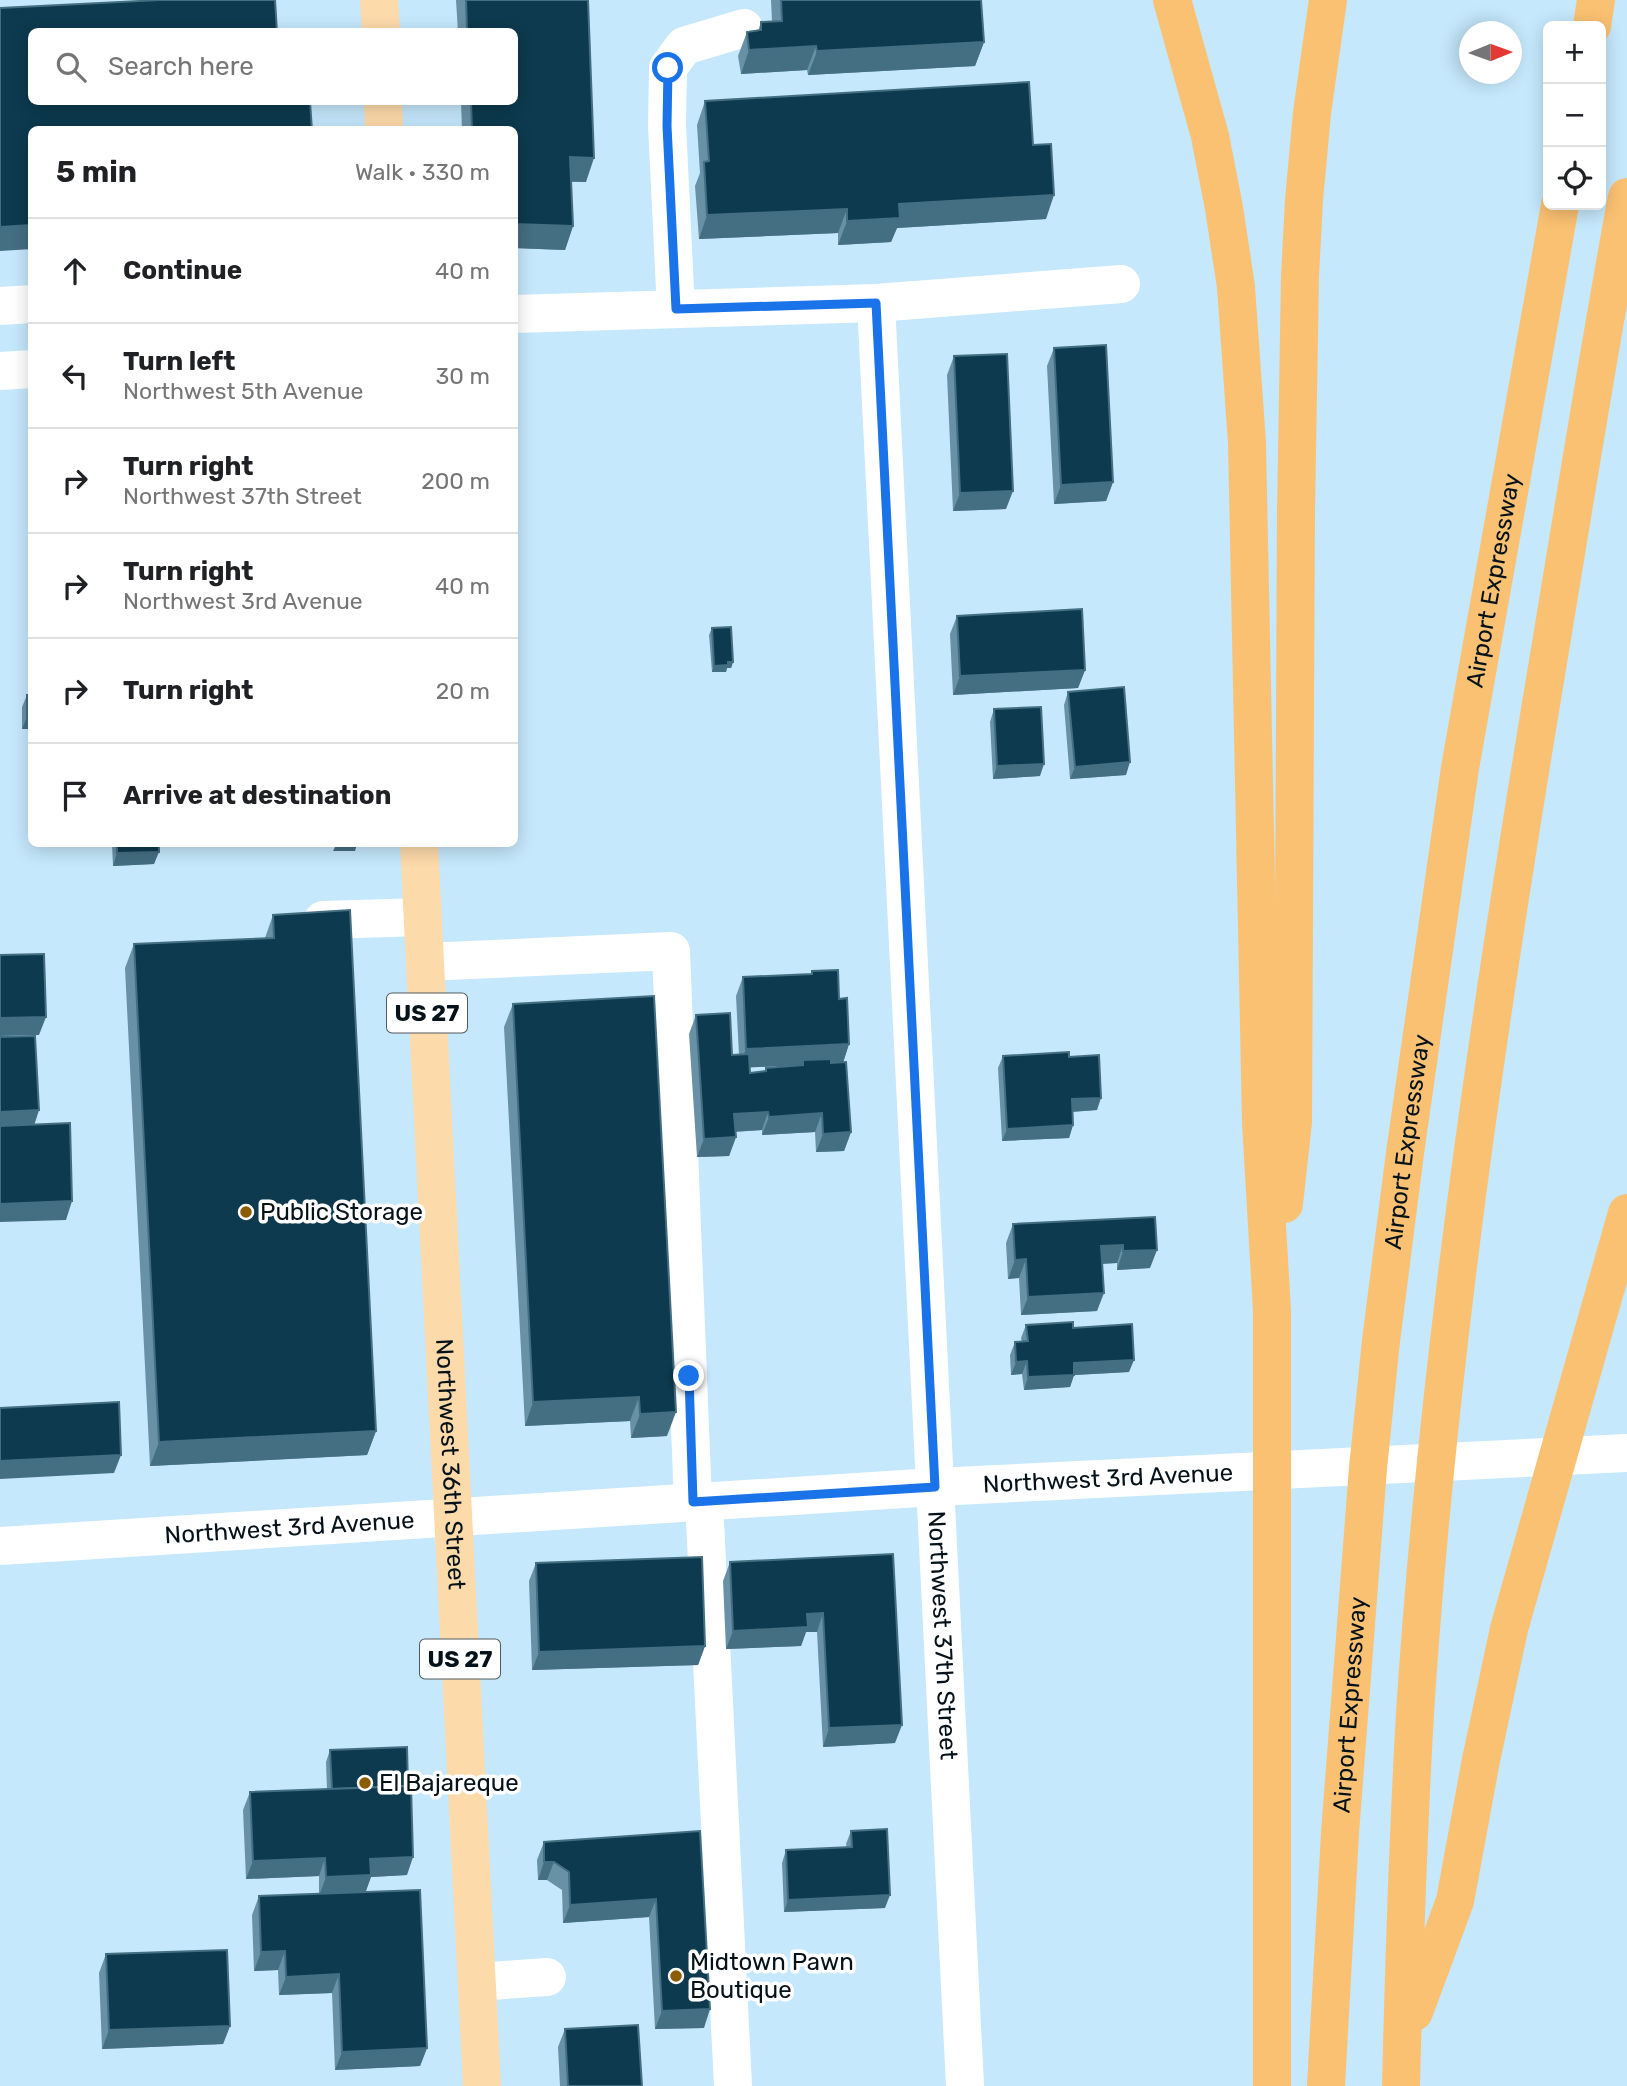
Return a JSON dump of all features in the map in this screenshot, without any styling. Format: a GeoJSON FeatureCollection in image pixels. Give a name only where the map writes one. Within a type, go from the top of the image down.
{"type":"FeatureCollection","features":[{"type":"Feature","properties":{"kind":"highway"},"geometry":{"type":"LineString","coordinates":[[1171,0],[1215,160],[1236,287],[1244,365],[1261,1123],[1272,1311],[1272,2086]]}},
{"type":"Feature","properties":{"kind":"highway"},"geometry":{"type":"LineString","coordinates":[[1272,1311],[1293,1122],[1300,276],[1312,113],[1328,0]]}},
{"type":"Feature","properties":{"kind":"highway"},"geometry":{"type":"LineString","coordinates":[[1592,21],[1596,0]]}},
{"type":"Feature","properties":{"kind":"highway"},"geometry":{"type":"LineString","coordinates":[[1401,2086],[1412,1776],[1422,1632],[1451,1332],[1501,952],[1627,197]]}},
{"type":"Feature","properties":{"kind":"highway","name":"Airport Expressway"},"geometry":{"type":"LineString","coordinates":[[1326,2086],[1339,1847],[1368,1468],[1381,1341],[1460,768],[1559,210]]}},
{"type":"Feature","properties":{"kind":"highway"},"geometry":{"type":"LineString","coordinates":[[1402,2043],[1455,1901],[1509,1629],[1627,1213]]}},
{"type":"Feature","properties":{"kind":"main road"},"geometry":{"type":"LineString","coordinates":[[379,0],[381,28]]}},
{"type":"Feature","properties":{"kind":"main road"},"geometry":{"type":"LineString","coordinates":[[383,105],[384,126]]}},
{"type":"Feature","properties":{"kind":"main road","name":"Northwest 36th Street"},"geometry":{"type":"LineString","coordinates":[[419,847],[482,2086]]}},
{"type":"Feature","properties":{"kind":"street"},"geometry":{"type":"LineString","coordinates":[[676,309],[667,126],[668,68],[684,46],[744,29]]}},
{"type":"Feature","properties":{"kind":"street"},"geometry":{"type":"LineString","coordinates":[[518,314],[876,303],[1121,284]]}},
{"type":"Feature","properties":{"kind":"street","name":"Northwest 37th Street"},"geometry":{"type":"LineString","coordinates":[[876,303],[965,2086]]}},
{"type":"Feature","properties":{"kind":"street"},"geometry":{"type":"LineString","coordinates":[[0,306],[28,304]]}},
{"type":"Feature","properties":{"kind":"street"},"geometry":{"type":"LineString","coordinates":[[0,371],[28,369]]}},
{"type":"Feature","properties":{"kind":"street"},"geometry":{"type":"LineString","coordinates":[[323,920],[422,918]]}},
{"type":"Feature","properties":{"kind":"street"},"geometry":{"type":"LineString","coordinates":[[425,962],[671,951],[698,1502],[733,2086]]}},
{"type":"Feature","properties":{"kind":"street","name":"Northwest 3rd Avenue"},"geometry":{"type":"LineString","coordinates":[[0,1546],[935,1487],[1627,1453]]}},
{"type":"Feature","properties":{"kind":"street"},"geometry":{"type":"LineString","coordinates":[[477,1982],[547,1977]]}},
{"type":"Feature","properties":{"kind":"building"},"geometry":{"type":"Polygon","coordinates":[[[160,0],[275,0],[277,28],[28,28],[28,105],[310,105],[312,126],[28,126],[28,225],[0,227],[0,8],[160,0]]]}},
{"type":"Feature","properties":{"kind":"building"},"geometry":{"type":"Polygon","coordinates":[[[466,0],[588,0],[594,158],[570,157],[573,226],[518,224],[518,126],[472,126],[471,105],[518,105],[518,28],[467,28],[466,0]]]}},
{"type":"Feature","properties":{"kind":"building"},"geometry":{"type":"Polygon","coordinates":[[[781,0],[981,0],[984,42],[817,51],[816,46],[749,50],[747,32],[761,30],[761,22],[782,21],[781,0]]]}},
{"type":"Feature","properties":{"kind":"building"},"geometry":{"type":"Polygon","coordinates":[[[1029,82],[1033,145],[1051,144],[1054,195],[899,204],[900,218],[847,221],[847,209],[707,215],[704,162],[709,161],[705,101],[1029,82]]]}},
{"type":"Feature","properties":{"kind":"building"},"geometry":{"type":"Polygon","coordinates":[[[1106,345],[1113,482],[1061,485],[1054,348],[1106,345]]]}},
{"type":"Feature","properties":{"kind":"building"},"geometry":{"type":"Polygon","coordinates":[[[1007,354],[1013,491],[960,493],[954,356],[1007,354]]]}},
{"type":"Feature","properties":{"kind":"building"},"geometry":{"type":"Polygon","coordinates":[[[1082,609],[1085,670],[960,676],[957,616],[1082,609]]]}},
{"type":"Feature","properties":{"kind":"building"},"geometry":{"type":"Polygon","coordinates":[[[731,627],[733,662],[714,666],[712,628],[731,627]]]}},
{"type":"Feature","properties":{"kind":"building"},"geometry":{"type":"Polygon","coordinates":[[[1124,687],[1130,762],[1075,767],[1068,692],[1124,687]]]}},
{"type":"Feature","properties":{"kind":"building"},"geometry":{"type":"Polygon","coordinates":[[[1041,707],[1044,764],[997,766],[994,709],[1041,707]]]}},
{"type":"Feature","properties":{"kind":"building"},"geometry":{"type":"Polygon","coordinates":[[[117,847],[159,847],[159,852],[117,853],[117,847]]]}},
{"type":"Feature","properties":{"kind":"building","name":"Public Storage"},"geometry":{"type":"Polygon","coordinates":[[[350,910],[376,1431],[159,1442],[134,944],[274,938],[273,915],[350,910]]]}},
{"type":"Feature","properties":{"kind":"building"},"geometry":{"type":"Polygon","coordinates":[[[44,954],[46,1017],[0,1018],[0,955],[44,954]]]}},
{"type":"Feature","properties":{"kind":"building"},"geometry":{"type":"Polygon","coordinates":[[[838,970],[839,999],[847,998],[849,1044],[746,1049],[743,977],[838,970]]]}},
{"type":"Feature","properties":{"kind":"building"},"geometry":{"type":"Polygon","coordinates":[[[654,996],[676,1412],[640,1414],[639,1397],[533,1402],[513,1004],[654,996]]]}},
{"type":"Feature","properties":{"kind":"building"},"geometry":{"type":"Polygon","coordinates":[[[730,1013],[732,1055],[749,1054],[750,1073],[766,1071],[766,1068],[803,1065],[803,1060],[831,1059],[831,1063],[846,1062],[851,1132],[823,1134],[822,1113],[769,1117],[768,1112],[734,1114],[736,1137],[704,1139],[696,1015],[730,1013]]]}},
{"type":"Feature","properties":{"kind":"building"},"geometry":{"type":"Polygon","coordinates":[[[35,1036],[39,1110],[0,1112],[0,1037],[35,1036]]]}},
{"type":"Feature","properties":{"kind":"building"},"geometry":{"type":"Polygon","coordinates":[[[1069,1052],[1069,1057],[1099,1055],[1101,1098],[1072,1099],[1073,1125],[1007,1129],[1003,1056],[1069,1052]]]}},
{"type":"Feature","properties":{"kind":"building"},"geometry":{"type":"Polygon","coordinates":[[[70,1123],[72,1201],[0,1204],[0,1126],[70,1123]]]}},
{"type":"Feature","properties":{"kind":"building"},"geometry":{"type":"Polygon","coordinates":[[[1155,1217],[1157,1250],[1123,1251],[1123,1245],[1101,1246],[1104,1293],[1028,1297],[1026,1259],[1015,1260],[1013,1224],[1155,1217]]]}},
{"type":"Feature","properties":{"kind":"building"},"geometry":{"type":"Polygon","coordinates":[[[1073,1322],[1073,1328],[1132,1324],[1134,1360],[1074,1363],[1074,1375],[1028,1377],[1027,1361],[1016,1362],[1015,1342],[1028,1341],[1026,1325],[1073,1322]]]}},
{"type":"Feature","properties":{"kind":"building"},"geometry":{"type":"Polygon","coordinates":[[[119,1402],[121,1455],[0,1461],[0,1408],[119,1402]]]}},
{"type":"Feature","properties":{"kind":"building"},"geometry":{"type":"Polygon","coordinates":[[[893,1554],[902,1725],[829,1728],[823,1613],[807,1614],[808,1627],[733,1631],[730,1562],[893,1554]]]}},
{"type":"Feature","properties":{"kind":"building"},"geometry":{"type":"Polygon","coordinates":[[[702,1557],[705,1646],[539,1652],[536,1563],[702,1557]]]}},
{"type":"Feature","properties":{"kind":"building"},"geometry":{"type":"Polygon","coordinates":[[[407,1747],[408,1786],[332,1789],[330,1750],[407,1747]]]}},
{"type":"Feature","properties":{"kind":"building"},"geometry":{"type":"Polygon","coordinates":[[[411,1786],[413,1857],[370,1859],[371,1875],[326,1877],[325,1858],[253,1861],[250,1792],[411,1786]]]}},
{"type":"Feature","properties":{"kind":"building"},"geometry":{"type":"Polygon","coordinates":[[[887,1829],[890,1895],[788,1900],[786,1850],[852,1847],[851,1831],[887,1829]]]}},
{"type":"Feature","properties":{"kind":"building","name":"Midtown Pawn Boutique"},"geometry":{"type":"Polygon","coordinates":[[[700,1831],[710,2009],[662,2011],[656,1899],[570,1905],[569,1872],[554,1862],[544,1862],[544,1842],[700,1831]]]}},
{"type":"Feature","properties":{"kind":"building"},"geometry":{"type":"Polygon","coordinates":[[[420,1890],[427,2048],[342,2052],[339,1974],[286,1977],[285,1951],[261,1952],[259,1896],[420,1890]]]}},
{"type":"Feature","properties":{"kind":"building"},"geometry":{"type":"Polygon","coordinates":[[[227,1950],[230,2026],[109,2030],[106,1954],[227,1950]]]}},
{"type":"Feature","properties":{"kind":"building"},"geometry":{"type":"Polygon","coordinates":[[[638,2025],[642,2086],[568,2086],[565,2029],[638,2025]]]}},
{"type":"Feature","properties":{"kind":"place","name":"Public Storage"},"geometry":{"type":"Point","coordinates":[246,1212]}},
{"type":"Feature","properties":{"kind":"place","name":"El Bajareque"},"geometry":{"type":"Point","coordinates":[365,1783]}},
{"type":"Feature","properties":{"kind":"place","name":"Midtown Pawn Boutique"},"geometry":{"type":"Point","coordinates":[676,1976]}},
{"type":"Feature","properties":{"kind":"route"},"geometry":{"type":"LineString","coordinates":[[668,68],[667,126],[676,309],[876,303],[935,1487],[693,1502],[689,1376]]}}]}
